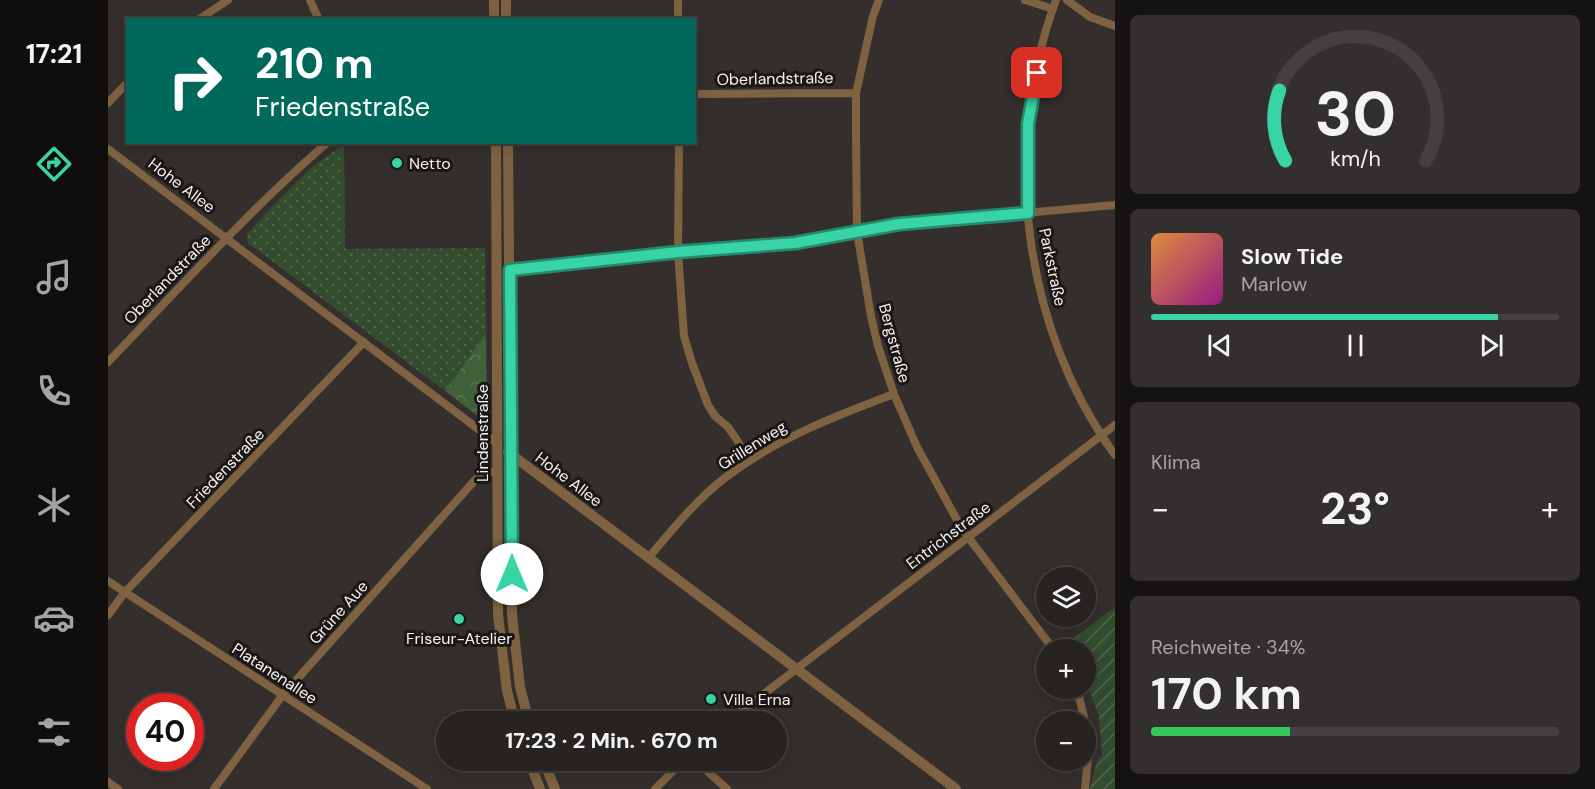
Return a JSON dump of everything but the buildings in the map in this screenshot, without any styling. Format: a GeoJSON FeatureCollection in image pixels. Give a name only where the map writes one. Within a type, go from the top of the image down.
{"type":"FeatureCollection","features":[{"type":"Feature","properties":{"kind":"street"},"geometry":{"type":"LineString","coordinates":[[201,18],[228,0]]}},
{"type":"Feature","properties":{"kind":"street"},"geometry":{"type":"LineString","coordinates":[[310,0],[318,18]]}},
{"type":"Feature","properties":{"kind":"street"},"geometry":{"type":"LineString","coordinates":[[494,0],[494,18]]}},
{"type":"Feature","properties":{"kind":"street"},"geometry":{"type":"LineString","coordinates":[[506,0],[506,18]]}},
{"type":"Feature","properties":{"kind":"street"},"geometry":{"type":"LineString","coordinates":[[678,0],[678,18]]}},
{"type":"Feature","properties":{"kind":"street","name":"Bergstraße"},"geometry":{"type":"LineString","coordinates":[[879,0],[873,16],[856,93],[857,232],[871,316],[894,394],[917,447],[968,538],[1046,639]]}},
{"type":"Feature","properties":{"kind":"street"},"geometry":{"type":"LineString","coordinates":[[1025,0],[1054,4]]}},
{"type":"Feature","properties":{"kind":"street"},"geometry":{"type":"LineString","coordinates":[[1067,0],[1090,16],[1115,26]]}},
{"type":"Feature","properties":{"kind":"street","name":"Parkstraße"},"geometry":{"type":"LineString","coordinates":[[1054,4],[1039,60],[1029,113],[1026,158],[1028,213],[1036,269],[1050,323],[1066,370],[1088,416],[1115,455]]}},
{"type":"Feature","properties":{"kind":"street"},"geometry":{"type":"LineString","coordinates":[[108,103],[126,84]]}},
{"type":"Feature","properties":{"kind":"street","name":"Oberlandstraße"},"geometry":{"type":"LineString","coordinates":[[696,94],[856,93]]}},
{"type":"Feature","properties":{"kind":"street","name":"Oberlandstraße"},"geometry":{"type":"LineString","coordinates":[[108,362],[227,237],[289,176],[326,144]]}},
{"type":"Feature","properties":{"kind":"street","name":"Lindenstraße"},"geometry":{"type":"LineString","coordinates":[[496,144],[498,615],[507,691],[512,711]]}},
{"type":"Feature","properties":{"kind":"street","name":"Lindenstraße"},"geometry":{"type":"LineString","coordinates":[[508,144],[512,615],[520,687],[526,711]]}},
{"type":"Feature","properties":{"kind":"street"},"geometry":{"type":"LineString","coordinates":[[678,144],[678,252],[682,322],[692,363],[708,405],[728,427],[749,461]]}},
{"type":"Feature","properties":{"kind":"street","name":"Hohe Allee"},"geometry":{"type":"LineString","coordinates":[[108,149],[956,789]]}},
{"type":"Feature","properties":{"kind":"street"},"geometry":{"type":"LineString","coordinates":[[510,270],[678,252],[795,243],[910,223],[1115,205]]}},
{"type":"Feature","properties":{"kind":"street","name":"Friedenstraße"},"geometry":{"type":"LineString","coordinates":[[108,615],[125,592],[364,342]]}},
{"type":"Feature","properties":{"kind":"street","name":"Grillenweg"},"geometry":{"type":"LineString","coordinates":[[649,557],[681,519],[724,479],[749,461],[818,423],[894,394]]}},
{"type":"Feature","properties":{"kind":"street","name":"Entrichstraße"},"geometry":{"type":"LineString","coordinates":[[742,711],[1115,425]]}},
{"type":"Feature","properties":{"kind":"street","name":"Grüne Aue"},"geometry":{"type":"LineString","coordinates":[[214,789],[282,696],[476,479],[485,472],[497,471]]}},
{"type":"Feature","properties":{"kind":"street","name":"Platanenallee"},"geometry":{"type":"LineString","coordinates":[[108,581],[427,789]]}},
{"type":"Feature","properties":{"kind":"street"},"geometry":{"type":"LineString","coordinates":[[533,771],[540,789]]}},
{"type":"Feature","properties":{"kind":"street"},"geometry":{"type":"LineString","coordinates":[[548,771],[555,789]]}},
{"type":"Feature","properties":{"kind":"street"},"geometry":{"type":"LineString","coordinates":[[655,789],[673,771]]}},
{"type":"Feature","properties":{"kind":"street"},"geometry":{"type":"LineString","coordinates":[[707,771],[727,789]]}},
{"type":"Feature","properties":{"kind":"street"},"geometry":{"type":"LineString","coordinates":[[1085,789],[1087,771]]}},
{"type":"Feature","properties":{"kind":"street"},"geometry":{"type":"LineString","coordinates":[[108,782],[118,789]]}},
{"type":"Feature","properties":{"kind":"green space"},"geometry":{"type":"Polygon","coordinates":[[[344,145],[345,249],[485,248],[486,333],[445,391],[248,243],[247,234],[281,198],[305,174],[344,145]]]}},
{"type":"Feature","properties":{"kind":"green space"},"geometry":{"type":"Polygon","coordinates":[[[486,333],[487,419],[483,420],[445,391],[486,333]]]}},
{"type":"Feature","properties":{"kind":"green space"},"geometry":{"type":"Polygon","coordinates":[[[1115,607],[1115,789],[1090,789],[1097,760],[1102,756],[1099,716],[1092,699],[1096,699],[1096,639],[1073,639],[1089,627],[1096,627],[1096,621],[1115,607]]]}},
{"type":"Feature","properties":{"kind":"place","name":"Netto"},"geometry":{"type":"Point","coordinates":[397,163]}},
{"type":"Feature","properties":{"kind":"place","name":"Friseur-Atelier"},"geometry":{"type":"Point","coordinates":[459,619]}},
{"type":"Feature","properties":{"kind":"place","name":"Villa Erna"},"geometry":{"type":"Point","coordinates":[711,699]}},
{"type":"Feature","properties":{"kind":"route"},"geometry":{"type":"LineString","coordinates":[[512,574],[510,270],[678,252],[795,243],[899,224],[1028,213],[1026,158],[1028,124],[1037,73]]}}]}
